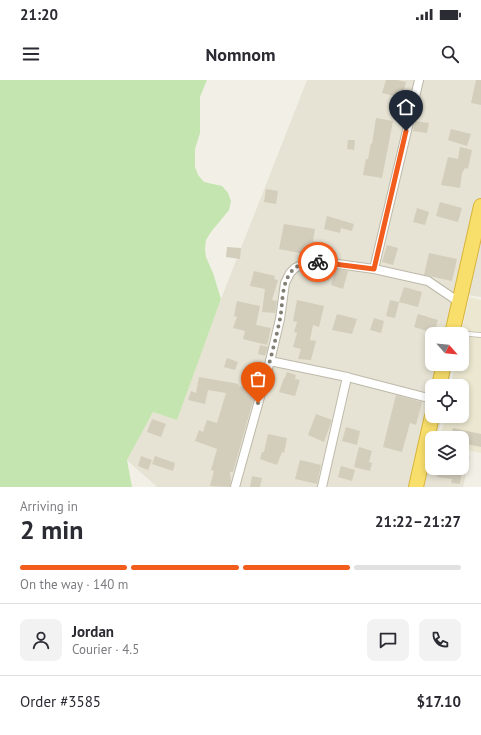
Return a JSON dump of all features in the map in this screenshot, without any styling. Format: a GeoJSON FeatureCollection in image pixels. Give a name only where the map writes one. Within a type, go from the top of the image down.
{"type":"FeatureCollection","features":[{"type":"Feature","properties":{"kind":"highway"},"geometry":{"type":"LineString","coordinates":[[453,327],[459,302],[476,249],[481,206]]}},
{"type":"Feature","properties":{"kind":"highway"},"geometry":{"type":"LineString","coordinates":[[416,487],[430,423]]}},
{"type":"Feature","properties":{"kind":"street"},"geometry":{"type":"LineString","coordinates":[[374,269],[388,204],[419,80]]}},
{"type":"Feature","properties":{"kind":"street"},"geometry":{"type":"LineString","coordinates":[[235,487],[270,361],[280,319],[285,283],[290,273],[295,268],[307,262],[323,262],[374,269],[428,281],[459,302]]}},
{"type":"Feature","properties":{"kind":"street"},"geometry":{"type":"LineString","coordinates":[[270,361],[347,377],[425,397]]}},
{"type":"Feature","properties":{"kind":"street"},"geometry":{"type":"LineString","coordinates":[[322,487],[347,377]]}},
{"type":"Feature","properties":{"kind":"lane"},"geometry":{"type":"LineString","coordinates":[[469,334],[481,335]]}},
{"type":"Feature","properties":{"kind":"shaded area"},"geometry":{"type":"Polygon","coordinates":[[[307,80],[481,80],[481,297],[467,295],[460,327],[425,327],[425,371],[451,371],[450,379],[425,379],[425,423],[440,423],[439,431],[425,431],[425,475],[466,475],[463,487],[157,487],[127,460],[153,412],[177,419],[221,299],[307,80]]]}},
{"type":"Feature","properties":{"kind":"shaded area"},"geometry":{"type":"Polygon","coordinates":[[[469,297],[481,300],[481,453],[469,450],[469,431],[442,431],[443,423],[469,423],[469,379],[452,379],[454,371],[469,371],[469,327],[463,327],[469,297]]]}},
{"type":"Feature","properties":{"kind":"green space"},"geometry":{"type":"Polygon","coordinates":[[[0,80],[207,80],[200,97],[200,133],[195,149],[195,167],[198,175],[204,182],[222,186],[228,193],[231,201],[229,210],[206,240],[205,249],[206,257],[213,273],[221,299],[177,420],[153,412],[127,460],[132,487],[0,487],[0,80]]]}},
{"type":"Feature","properties":{"kind":"building"},"geometry":{"type":"Polygon","coordinates":[[[386,80],[406,82],[402,98],[382,93],[386,80]]]}},
{"type":"Feature","properties":{"kind":"building"},"geometry":{"type":"Polygon","coordinates":[[[476,80],[481,80],[481,105],[471,103],[476,80]]]}},
{"type":"Feature","properties":{"kind":"building"},"geometry":{"type":"Polygon","coordinates":[[[376,118],[393,121],[382,178],[363,175],[366,159],[368,159],[371,143],[372,144],[376,118]]]}},
{"type":"Feature","properties":{"kind":"building"},"geometry":{"type":"Polygon","coordinates":[[[415,121],[429,123],[427,133],[413,131],[415,121]]]}},
{"type":"Feature","properties":{"kind":"building"},"geometry":{"type":"Polygon","coordinates":[[[451,129],[471,134],[467,146],[448,140],[451,129]]]}},
{"type":"Feature","properties":{"kind":"building"},"geometry":{"type":"Polygon","coordinates":[[[348,140],[355,140],[354,150],[347,149],[348,140]]]}},
{"type":"Feature","properties":{"kind":"building"},"geometry":{"type":"Polygon","coordinates":[[[460,147],[472,150],[468,169],[465,168],[462,173],[460,188],[441,185],[448,157],[458,159],[460,147]]]}},
{"type":"Feature","properties":{"kind":"building"},"geometry":{"type":"Polygon","coordinates":[[[266,189],[278,191],[276,204],[264,202],[266,189]]]}},
{"type":"Feature","properties":{"kind":"building"},"geometry":{"type":"Polygon","coordinates":[[[440,202],[462,208],[458,222],[436,216],[440,202]]]}},
{"type":"Feature","properties":{"kind":"building"},"geometry":{"type":"Polygon","coordinates":[[[417,208],[429,212],[425,225],[413,222],[417,208]]]}},
{"type":"Feature","properties":{"kind":"building"},"geometry":{"type":"Polygon","coordinates":[[[327,216],[354,224],[352,231],[341,228],[340,233],[324,229],[327,216]]]}},
{"type":"Feature","properties":{"kind":"building"},"geometry":{"type":"Polygon","coordinates":[[[284,224],[315,229],[313,241],[326,244],[323,254],[311,251],[310,255],[279,249],[284,224]]]}},
{"type":"Feature","properties":{"kind":"building"},"geometry":{"type":"Polygon","coordinates":[[[387,245],[398,248],[393,265],[382,262],[387,245]]]}},
{"type":"Feature","properties":{"kind":"building"},"geometry":{"type":"Polygon","coordinates":[[[227,247],[241,248],[240,259],[226,257],[227,247]]]}},
{"type":"Feature","properties":{"kind":"building"},"geometry":{"type":"Polygon","coordinates":[[[429,253],[457,259],[452,281],[424,275],[429,253]]]}},
{"type":"Feature","properties":{"kind":"building"},"geometry":{"type":"Polygon","coordinates":[[[336,269],[348,271],[343,289],[331,285],[336,269]]]}},
{"type":"Feature","properties":{"kind":"building"},"geometry":{"type":"Polygon","coordinates":[[[254,271],[275,276],[274,279],[278,280],[272,300],[277,301],[275,313],[262,312],[265,289],[250,286],[254,271]]]}},
{"type":"Feature","properties":{"kind":"building"},"geometry":{"type":"Polygon","coordinates":[[[404,287],[422,292],[418,307],[399,302],[404,287]]]}},
{"type":"Feature","properties":{"kind":"building"},"geometry":{"type":"Polygon","coordinates":[[[297,300],[324,306],[319,327],[313,325],[310,340],[316,341],[311,360],[298,359],[301,349],[293,347],[297,333],[294,332],[297,322],[293,321],[297,300]]]}},
{"type":"Feature","properties":{"kind":"building"},"geometry":{"type":"Polygon","coordinates":[[[390,300],[399,302],[395,318],[386,316],[390,300]]]}},
{"type":"Feature","properties":{"kind":"building"},"geometry":{"type":"Polygon","coordinates":[[[237,301],[260,306],[256,325],[271,328],[267,345],[243,339],[245,331],[233,328],[237,317],[234,316],[237,301]]]}},
{"type":"Feature","properties":{"kind":"building"},"geometry":{"type":"Polygon","coordinates":[[[337,314],[357,319],[352,334],[332,330],[337,314]]]}},
{"type":"Feature","properties":{"kind":"building"},"geometry":{"type":"Polygon","coordinates":[[[418,314],[438,320],[436,327],[425,327],[425,330],[414,327],[418,314]]]}},
{"type":"Feature","properties":{"kind":"building"},"geometry":{"type":"Polygon","coordinates":[[[374,318],[384,321],[381,333],[370,330],[374,318]]]}},
{"type":"Feature","properties":{"kind":"building"},"geometry":{"type":"Polygon","coordinates":[[[260,345],[268,347],[265,356],[258,354],[260,345]]]}},
{"type":"Feature","properties":{"kind":"building"},"geometry":{"type":"Polygon","coordinates":[[[227,358],[238,362],[235,370],[224,367],[227,358]]]}},
{"type":"Feature","properties":{"kind":"building"},"geometry":{"type":"Polygon","coordinates":[[[287,372],[296,375],[295,379],[300,380],[295,396],[279,392],[287,372]]]}},
{"type":"Feature","properties":{"kind":"building"},"geometry":{"type":"Polygon","coordinates":[[[199,377],[239,384],[238,386],[256,390],[233,472],[230,472],[230,487],[210,486],[214,471],[211,470],[217,449],[195,441],[199,430],[203,432],[207,420],[217,423],[226,393],[208,390],[205,404],[188,400],[191,391],[196,393],[199,377]]]}},
{"type":"Feature","properties":{"kind":"building"},"geometry":{"type":"Polygon","coordinates":[[[396,395],[422,402],[416,425],[410,423],[402,452],[383,447],[396,395]]]}},
{"type":"Feature","properties":{"kind":"building"},"geometry":{"type":"Polygon","coordinates":[[[316,414],[332,420],[324,442],[308,435],[316,414]]]}},
{"type":"Feature","properties":{"kind":"building"},"geometry":{"type":"Polygon","coordinates":[[[152,419],[166,424],[161,437],[147,432],[152,419]]]}},
{"type":"Feature","properties":{"kind":"building"},"geometry":{"type":"Polygon","coordinates":[[[346,427],[360,431],[357,445],[342,441],[346,427]]]}},
{"type":"Feature","properties":{"kind":"building"},"geometry":{"type":"Polygon","coordinates":[[[453,428],[467,431],[452,431],[453,428]]]}},
{"type":"Feature","properties":{"kind":"building"},"geometry":{"type":"Polygon","coordinates":[[[469,431],[481,434],[481,447],[469,444],[469,431]]]}},
{"type":"Feature","properties":{"kind":"building"},"geometry":{"type":"Polygon","coordinates":[[[268,434],[287,438],[284,453],[282,452],[277,465],[260,459],[262,452],[264,452],[268,434]]]}},
{"type":"Feature","properties":{"kind":"building"},"geometry":{"type":"Polygon","coordinates":[[[359,447],[372,451],[369,462],[372,463],[370,471],[354,467],[359,447]]]}},
{"type":"Feature","properties":{"kind":"building"},"geometry":{"type":"Polygon","coordinates":[[[141,456],[152,460],[148,470],[138,466],[141,456]]]}},
{"type":"Feature","properties":{"kind":"building"},"geometry":{"type":"Polygon","coordinates":[[[155,456],[175,463],[173,471],[152,464],[155,456]]]}},
{"type":"Feature","properties":{"kind":"building"},"geometry":{"type":"Polygon","coordinates":[[[300,460],[321,465],[317,484],[295,479],[300,460]]]}},
{"type":"Feature","properties":{"kind":"building"},"geometry":{"type":"Polygon","coordinates":[[[341,466],[355,470],[352,481],[338,477],[341,466]]]}},
{"type":"Feature","properties":{"kind":"building"},"geometry":{"type":"Polygon","coordinates":[[[437,475],[461,475],[460,484],[451,483],[452,479],[437,477],[437,475]]]}},
{"type":"Feature","properties":{"kind":"building"},"geometry":{"type":"Polygon","coordinates":[[[252,476],[262,478],[260,487],[250,487],[252,476]]]}},
{"type":"Feature","properties":{"kind":"way so far"},"geometry":{"type":"LineString","coordinates":[[258,403],[280,319],[285,283],[290,273],[301,264],[307,262],[318,262]]}},
{"type":"Feature","properties":{"kind":"route"},"geometry":{"type":"LineString","coordinates":[[318,262],[374,269],[406,131]]}}]}
